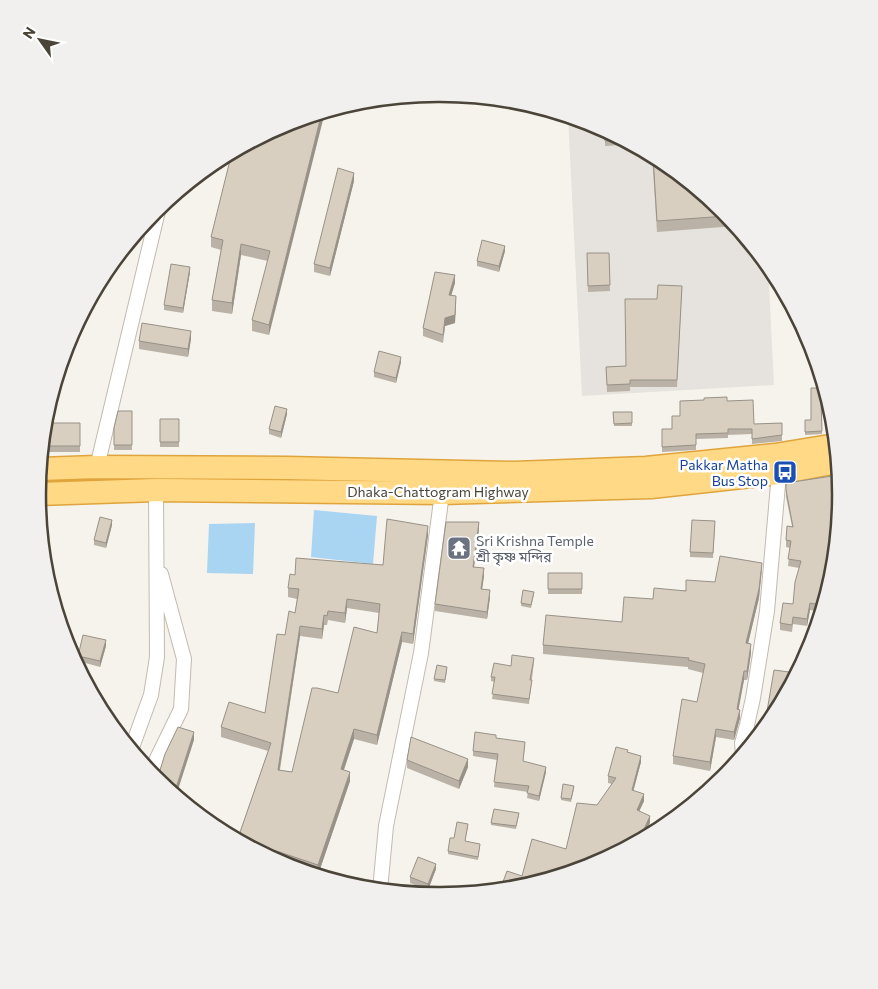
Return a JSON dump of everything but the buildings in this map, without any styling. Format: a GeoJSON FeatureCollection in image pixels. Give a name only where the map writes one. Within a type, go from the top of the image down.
{"type":"FeatureCollection","features":[{"type":"Feature","properties":{"kind":"highway","name":"Dhaka-Chattogram Highway"},"geometry":{"type":"LineString","coordinates":[[47,469],[97,467],[287,468],[514,474],[646,468],[775,455],[828,446]]}},
{"type":"Feature","properties":{"kind":"highway","name":"Dhaka-Chattogram Highway"},"geometry":{"type":"LineString","coordinates":[[46,494],[156,490],[442,493],[651,487],[779,473],[830,463]]}},
{"type":"Feature","properties":{"kind":"street"},"geometry":{"type":"LineString","coordinates":[[97,467],[155,224]]}},
{"type":"Feature","properties":{"kind":"street"},"geometry":{"type":"LineString","coordinates":[[742,744],[753,698],[767,611],[779,473]]}},
{"type":"Feature","properties":{"kind":"street"},"geometry":{"type":"LineString","coordinates":[[134,742],[151,695],[157,657],[156,490]]}},
{"type":"Feature","properties":{"kind":"street"},"geometry":{"type":"LineString","coordinates":[[381,883],[386,826],[421,652],[442,493]]}},
{"type":"Feature","properties":{"kind":"street"},"geometry":{"type":"LineString","coordinates":[[154,764],[180,709],[184,659],[156,559]]}},
{"type":"Feature","properties":{"kind":"shaded area"},"geometry":{"type":"Polygon","coordinates":[[[568,124],[613,142],[635,154],[678,183],[717,217],[751,255],[769,281],[774,385],[582,396],[568,124]]]}},
{"type":"Feature","properties":{"kind":"water"},"geometry":{"type":"Polygon","coordinates":[[[314,510],[377,516],[373,564],[311,557],[314,510]]]}},
{"type":"Feature","properties":{"kind":"water"},"geometry":{"type":"Polygon","coordinates":[[[255,523],[253,574],[207,573],[209,524],[255,523]]]}},
{"type":"Feature","properties":{"kind":"place","name":"Pakkar Matha Bus Stop"},"geometry":{"type":"Point","coordinates":[785,472]}},
{"type":"Feature","properties":{"kind":"place","name":"Sri Krishna Temple শ্রী কৃষ্ণ মন্দির"},"geometry":{"type":"Point","coordinates":[459,548]}}]}
